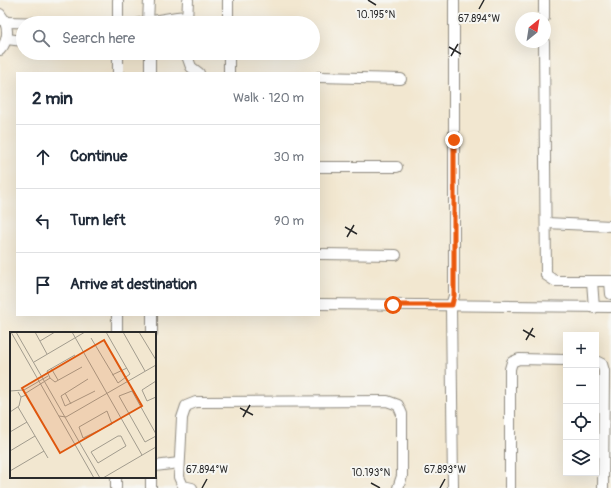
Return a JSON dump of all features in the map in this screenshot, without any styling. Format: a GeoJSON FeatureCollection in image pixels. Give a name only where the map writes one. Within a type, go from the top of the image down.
{"type":"FeatureCollection","features":[{"type":"Feature","properties":{"kind":"street"},"geometry":{"type":"LineString","coordinates":[[118,0],[118,16]]}},
{"type":"Feature","properties":{"kind":"street"},"geometry":{"type":"LineString","coordinates":[[147,16],[150,0]]}},
{"type":"Feature","properties":{"kind":"street"},"geometry":{"type":"LineString","coordinates":[[187,16],[188,0]]}},
{"type":"Feature","properties":{"kind":"street"},"geometry":{"type":"LineString","coordinates":[[228,0],[228,16]]}},
{"type":"Feature","properties":{"kind":"street"},"geometry":{"type":"LineString","coordinates":[[453,488],[452,305],[454,296],[454,0]]}},
{"type":"Feature","properties":{"kind":"street"},"geometry":{"type":"LineString","coordinates":[[544,0],[544,12]]}},
{"type":"Feature","properties":{"kind":"street"},"geometry":{"type":"LineString","coordinates":[[0,50],[7,39],[8,33],[3,18],[16,19]]}},
{"type":"Feature","properties":{"kind":"street"},"geometry":{"type":"LineString","coordinates":[[7,39],[16,40]]}},
{"type":"Feature","properties":{"kind":"street"},"geometry":{"type":"LineString","coordinates":[[544,48],[546,275],[555,281],[611,281],[611,294]]}},
{"type":"Feature","properties":{"kind":"street"},"geometry":{"type":"LineString","coordinates":[[118,60],[118,72]]}},
{"type":"Feature","properties":{"kind":"street"},"geometry":{"type":"LineString","coordinates":[[150,60],[150,72]]}},
{"type":"Feature","properties":{"kind":"street"},"geometry":{"type":"LineString","coordinates":[[188,60],[191,67],[198,72]]}},
{"type":"Feature","properties":{"kind":"street"},"geometry":{"type":"LineString","coordinates":[[228,60],[228,72]]}},
{"type":"Feature","properties":{"kind":"street"},"geometry":{"type":"LineString","coordinates":[[320,77],[401,79]]}},
{"type":"Feature","properties":{"kind":"street"},"geometry":{"type":"LineString","coordinates":[[320,167],[397,166]]}},
{"type":"Feature","properties":{"kind":"street"},"geometry":{"type":"LineString","coordinates":[[546,223],[611,226]]}},
{"type":"Feature","properties":{"kind":"street"},"geometry":{"type":"LineString","coordinates":[[320,254],[396,255]]}},
{"type":"Feature","properties":{"kind":"street"},"geometry":{"type":"LineString","coordinates":[[592,281],[594,308]]}},
{"type":"Feature","properties":{"kind":"street"},"geometry":{"type":"LineString","coordinates":[[320,304],[611,307]]}},
{"type":"Feature","properties":{"kind":"street"},"geometry":{"type":"LineString","coordinates":[[117,316],[117,332]]}},
{"type":"Feature","properties":{"kind":"street"},"geometry":{"type":"LineString","coordinates":[[152,316],[152,332]]}},
{"type":"Feature","properties":{"kind":"street"},"geometry":{"type":"LineString","coordinates":[[510,488],[510,369],[512,362],[519,359],[563,360]]}},
{"type":"Feature","properties":{"kind":"street"},"geometry":{"type":"LineString","coordinates":[[599,363],[602,364],[604,371],[603,488]]}},
{"type":"Feature","properties":{"kind":"street"},"geometry":{"type":"LineString","coordinates":[[192,488],[183,486],[179,477],[182,418],[186,406],[196,402],[387,401],[398,404],[402,414],[402,476],[398,488]]}},
{"type":"Feature","properties":{"kind":"street"},"geometry":{"type":"LineString","coordinates":[[156,466],[179,463]]}},
{"type":"Feature","properties":{"kind":"route"},"geometry":{"type":"LineString","coordinates":[[393,305],[452,305],[454,296],[454,140]]}}]}
